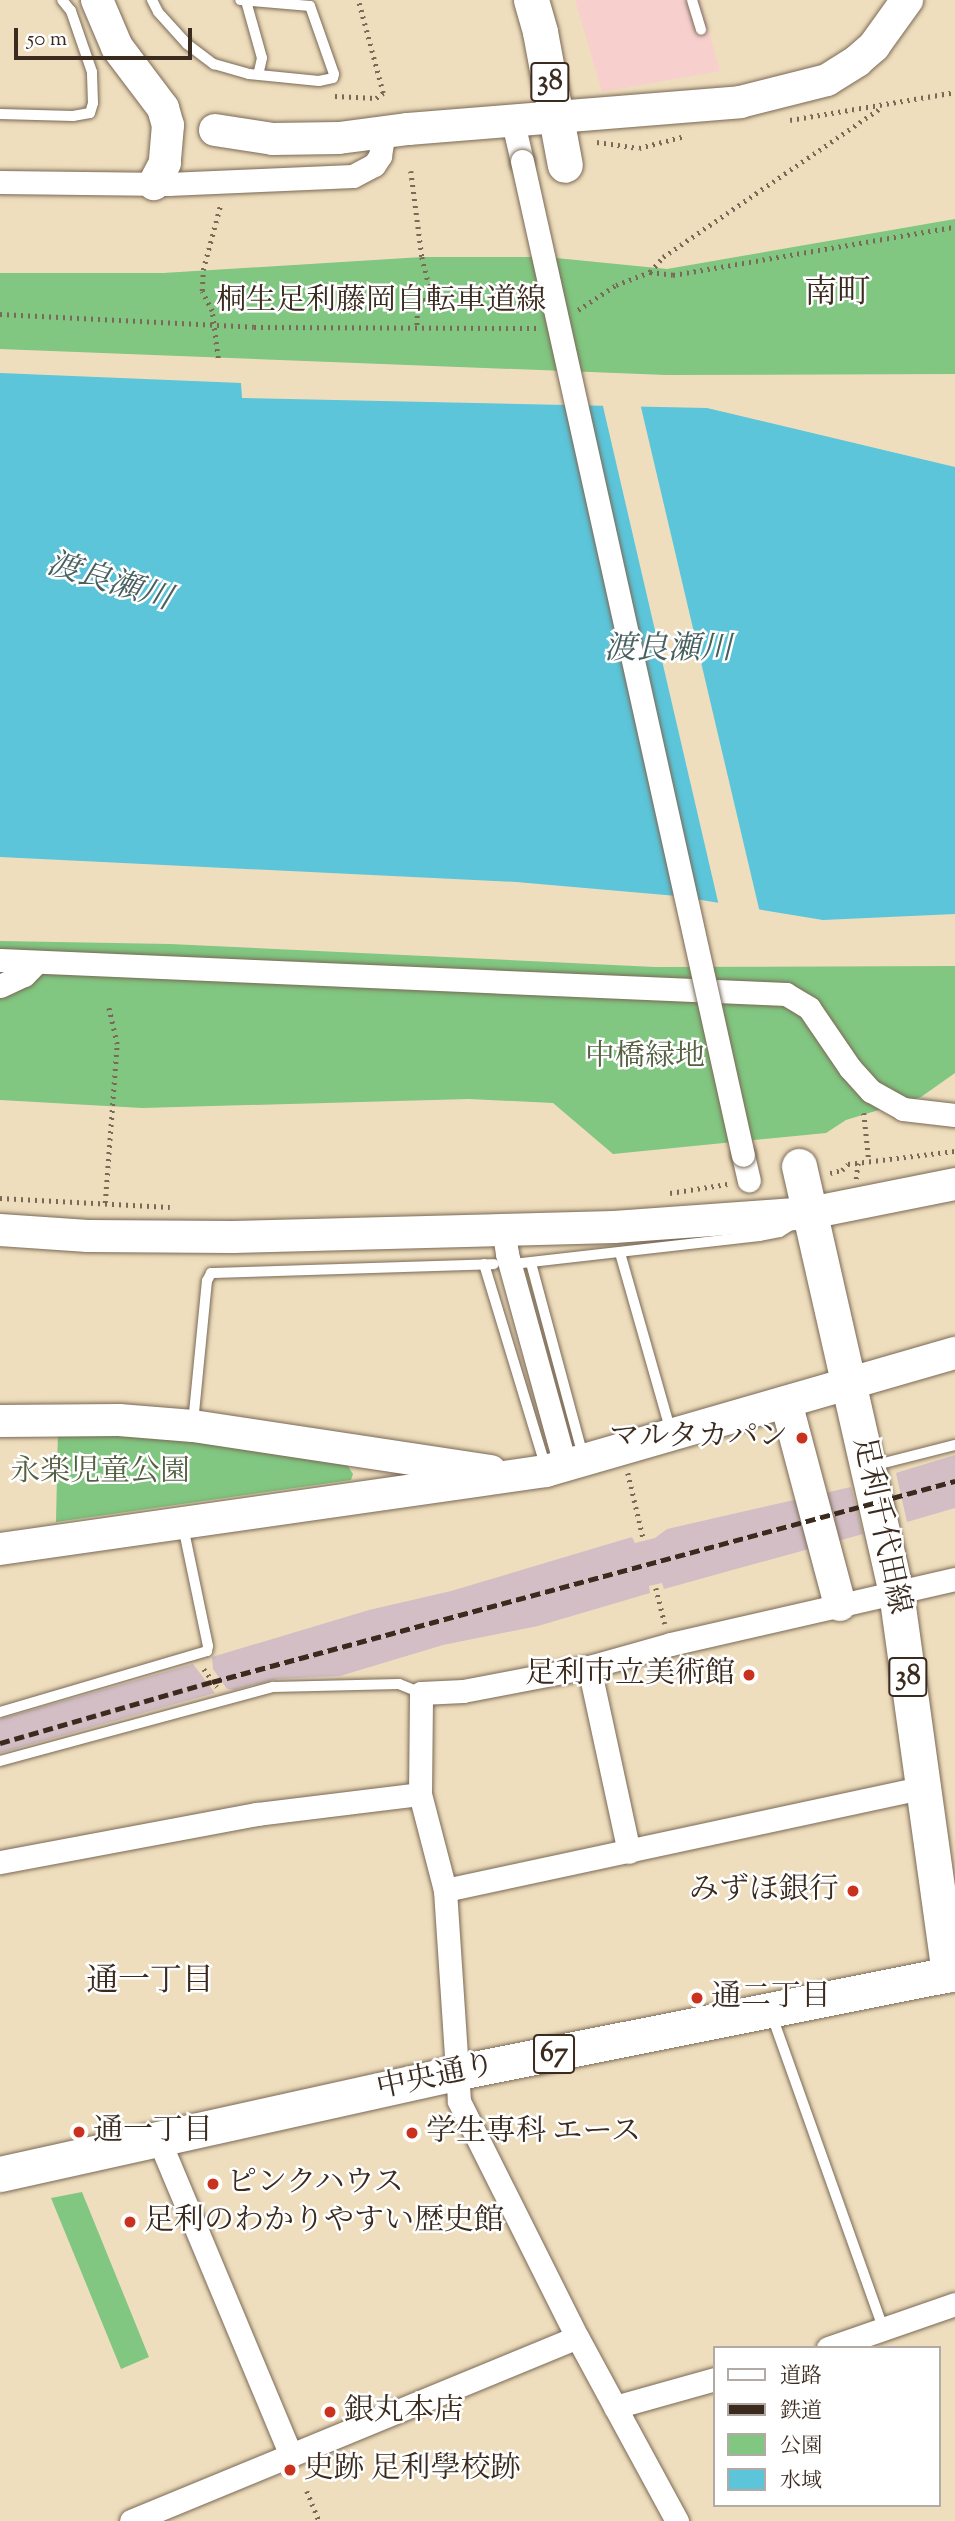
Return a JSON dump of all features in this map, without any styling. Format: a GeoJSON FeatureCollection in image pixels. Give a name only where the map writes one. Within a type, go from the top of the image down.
{"type":"FeatureCollection","features":[{"type":"Feature","properties":{"kind":"main road","name":"38"},"geometry":{"type":"LineString","coordinates":[[531,0],[565,165]]}},
{"type":"Feature","properties":{"kind":"main road","name":"足利千代田線"},"geometry":{"type":"LineString","coordinates":[[799,1166],[896,1592],[922,1788],[953,1979]]}},
{"type":"Feature","properties":{"kind":"main road","name":"中央通り"},"geometry":{"type":"LineString","coordinates":[[0,2174],[459,2072],[770,2010],[953,1979]]}},
{"type":"Feature","properties":{"kind":"street"},"geometry":{"type":"LineString","coordinates":[[97,0],[117,47],[163,108],[168,125],[165,163],[154,184]]}},
{"type":"Feature","properties":{"kind":"street"},"geometry":{"type":"LineString","coordinates":[[215,130],[254,137],[305,140],[740,102],[827,80],[874,46],[900,15],[907,0]]}},
{"type":"Feature","properties":{"kind":"street"},"geometry":{"type":"LineString","coordinates":[[515,131],[749,1180]]}},
{"type":"Feature","properties":{"kind":"street"},"geometry":{"type":"LineString","coordinates":[[0,182],[154,184],[353,176],[374,165],[380,156],[384,132]]}},
{"type":"Feature","properties":{"kind":"street"},"geometry":{"type":"LineString","coordinates":[[0,960],[786,994],[809,1008],[850,1068],[872,1091],[903,1109],[955,1115]]}},
{"type":"Feature","properties":{"kind":"street"},"geometry":{"type":"LineString","coordinates":[[0,986],[24,975],[36,963]]}},
{"type":"Feature","properties":{"kind":"street"},"geometry":{"type":"LineString","coordinates":[[0,1230],[88,1236],[233,1237],[614,1227],[810,1213],[955,1184]]}},
{"type":"Feature","properties":{"kind":"street"},"geometry":{"type":"LineString","coordinates":[[503,1228],[507,1254],[565,1466]]}},
{"type":"Feature","properties":{"kind":"street"},"geometry":{"type":"LineString","coordinates":[[0,1549],[502,1478],[565,1466],[955,1353]]}},
{"type":"Feature","properties":{"kind":"street"},"geometry":{"type":"LineString","coordinates":[[786,1402],[840,1605]]}},
{"type":"Feature","properties":{"kind":"street"},"geometry":{"type":"LineString","coordinates":[[0,1422],[119,1420],[193,1426],[487,1468],[502,1478]]}},
{"type":"Feature","properties":{"kind":"street"},"geometry":{"type":"LineString","coordinates":[[376,1454],[381,1468],[378,1496]]}},
{"type":"Feature","properties":{"kind":"street"},"geometry":{"type":"LineString","coordinates":[[677,2521],[577,2337],[459,2101],[445,1890],[420,1794],[421,1693],[463,1691],[589,1667],[955,1579]]}},
{"type":"Feature","properties":{"kind":"street"},"geometry":{"type":"LineString","coordinates":[[589,1667],[629,1852]]}},
{"type":"Feature","properties":{"kind":"street"},"geometry":{"type":"LineString","coordinates":[[445,1890],[922,1788]]}},
{"type":"Feature","properties":{"kind":"street"},"geometry":{"type":"LineString","coordinates":[[0,1862],[257,1814],[420,1794]]}},
{"type":"Feature","properties":{"kind":"street"},"geometry":{"type":"LineString","coordinates":[[159,2140],[291,2456]]}},
{"type":"Feature","properties":{"kind":"street"},"geometry":{"type":"LineString","coordinates":[[834,2346],[955,2304]]}},
{"type":"Feature","properties":{"kind":"street"},"geometry":{"type":"LineString","coordinates":[[131,2521],[184,2512],[291,2456],[577,2337]]}},
{"type":"Feature","properties":{"kind":"street"},"geometry":{"type":"LineString","coordinates":[[615,2407],[713,2380]]}},
{"type":"Feature","properties":{"kind":"lane"},"geometry":{"type":"LineString","coordinates":[[0,114],[73,116],[90,113],[93,103],[92,72],[71,11],[62,0]]}},
{"type":"Feature","properties":{"kind":"lane"},"geometry":{"type":"LineString","coordinates":[[152,0],[158,12],[187,44],[214,64],[258,75],[329,80],[334,74],[310,6],[240,0]]}},
{"type":"Feature","properties":{"kind":"lane"},"geometry":{"type":"LineString","coordinates":[[692,0],[701,30]]}},
{"type":"Feature","properties":{"kind":"lane"},"geometry":{"type":"LineString","coordinates":[[246,1],[262,58],[258,75]]}},
{"type":"Feature","properties":{"kind":"lane"},"geometry":{"type":"LineString","coordinates":[[565,1466],[527,1263],[780,1232],[810,1213]]}},
{"type":"Feature","properties":{"kind":"lane"},"geometry":{"type":"LineString","coordinates":[[620,1253],[672,1435]]}},
{"type":"Feature","properties":{"kind":"lane"},"geometry":{"type":"LineString","coordinates":[[193,1426],[207,1281],[211,1273],[489,1264],[565,1466]]}},
{"type":"Feature","properties":{"kind":"lane"},"geometry":{"type":"LineString","coordinates":[[869,1467],[955,1445]]}},
{"type":"Feature","properties":{"kind":"lane"},"geometry":{"type":"LineString","coordinates":[[0,1712],[199,1654],[208,1646],[183,1523]]}},
{"type":"Feature","properties":{"kind":"lane"},"geometry":{"type":"LineString","coordinates":[[0,1761],[225,1698],[283,1686],[399,1684],[421,1693]]}},
{"type":"Feature","properties":{"kind":"lane"},"geometry":{"type":"LineString","coordinates":[[770,2010],[884,2330]]}},
{"type":"Feature","properties":{"kind":"path"},"geometry":{"type":"LineString","coordinates":[[650,272],[663,257],[885,106]]}},
{"type":"Feature","properties":{"kind":"path"},"geometry":{"type":"LineString","coordinates":[[411,171],[422,257],[432,299],[418,302],[417,328]]}},
{"type":"Feature","properties":{"kind":"path"},"geometry":{"type":"LineString","coordinates":[[218,358],[212,311],[202,291],[203,270],[222,201],[231,182]]}},
{"type":"Feature","properties":{"kind":"path","name":"桐生足利藤岡自転車道線"},"geometry":{"type":"LineString","coordinates":[[576,311],[616,285],[650,272],[673,275],[955,227]]}},
{"type":"Feature","properties":{"kind":"path","name":"桐生足利藤岡自転車道線"},"geometry":{"type":"LineString","coordinates":[[0,314],[215,325],[544,328]]}},
{"type":"Feature","properties":{"kind":"path"},"geometry":{"type":"LineString","coordinates":[[105,1203],[117,1044],[109,1008]]}},
{"type":"Feature","properties":{"kind":"path"},"geometry":{"type":"LineString","coordinates":[[864,1116],[869,1161]]}},
{"type":"Feature","properties":{"kind":"path"},"geometry":{"type":"LineString","coordinates":[[833,1173],[848,1164],[955,1151]]}},
{"type":"Feature","properties":{"kind":"path"},"geometry":{"type":"LineString","coordinates":[[856,1179],[858,1163]]}},
{"type":"Feature","properties":{"kind":"path"},"geometry":{"type":"LineString","coordinates":[[628,1472],[643,1537]]}},
{"type":"Feature","properties":{"kind":"path"},"geometry":{"type":"LineString","coordinates":[[656,1588],[667,1632]]}},
{"type":"Feature","properties":{"kind":"path"},"geometry":{"type":"LineString","coordinates":[[199,1654],[206,1672],[225,1698]]}},
{"type":"Feature","properties":{"kind":"path"},"geometry":{"type":"LineString","coordinates":[[307,2491],[319,2521]]}},
{"type":"Feature","properties":{"kind":"shaded area"},"geometry":{"type":"Polygon","coordinates":[[[575,0],[686,0],[687,3],[700,0],[720,71],[602,92],[575,0]]]}},
{"type":"Feature","properties":{"kind":"shaded area"},"geometry":{"type":"Polygon","coordinates":[[[955,1455],[955,1508],[907,1522],[896,1473],[955,1455]]]}},
{"type":"Feature","properties":{"kind":"shaded area"},"geometry":{"type":"Polygon","coordinates":[[[851,1487],[863,1534],[664,1589],[662,1583],[649,1586],[650,1593],[538,1626],[443,1645],[340,1676],[277,1679],[234,1690],[227,1689],[213,1669],[212,1657],[369,1610],[451,1591],[632,1537],[635,1543],[655,1538],[667,1529],[851,1487]]]}},
{"type":"Feature","properties":{"kind":"shaded area"},"geometry":{"type":"Polygon","coordinates":[[[193,1664],[215,1693],[0,1753],[0,1719],[193,1664]]]}},
{"type":"Feature","properties":{"kind":"green space"},"geometry":{"type":"Polygon","coordinates":[[[955,219],[955,374],[666,375],[0,349],[0,273],[163,273],[422,257],[546,257],[667,269],[955,219]]]}},
{"type":"Feature","properties":{"kind":"green space","name":"中橋緑地"},"geometry":{"type":"Polygon","coordinates":[[[0,941],[170,944],[655,967],[955,966],[955,1073],[921,1097],[846,1120],[826,1133],[613,1154],[553,1103],[469,1099],[142,1108],[0,1100],[0,941]]]}},
{"type":"Feature","properties":{"kind":"green space","name":"永楽児童公園"},"geometry":{"type":"Polygon","coordinates":[[[58,1429],[132,1431],[346,1463],[353,1474],[351,1480],[56,1522],[58,1429]]]}},
{"type":"Feature","properties":{"kind":"green space"},"geometry":{"type":"Polygon","coordinates":[[[82,2192],[149,2357],[121,2369],[51,2198],[82,2192]]]}},
{"type":"Feature","properties":{"kind":"water","name":"渡良瀬川"},"geometry":{"type":"Polygon","coordinates":[[[0,373],[241,383],[242,398],[707,408],[955,467],[955,914],[823,920],[677,896],[516,882],[0,857],[0,373]]]}},
{"type":"Feature","properties":{"kind":"pier"},"geometry":{"type":"Polygon","coordinates":[[[602,402],[640,403],[760,913],[719,906],[602,402]]]}},
{"type":"Feature","properties":{"kind":"railway"},"geometry":{"type":"LineString","coordinates":[[0,1743],[212,1682],[955,1481]]}},
{"type":"Feature","properties":{"kind":"place","name":"マルタカパン"},"geometry":{"type":"Point","coordinates":[802,1438]}},
{"type":"Feature","properties":{"kind":"place","name":"足利市立美術館"},"geometry":{"type":"Point","coordinates":[749,1675]}},
{"type":"Feature","properties":{"kind":"place","name":"みずほ銀行"},"geometry":{"type":"Point","coordinates":[853,1891]}},
{"type":"Feature","properties":{"kind":"place","name":"通二丁目"},"geometry":{"type":"Point","coordinates":[697,1998]}},
{"type":"Feature","properties":{"kind":"place","name":"通一丁目"},"geometry":{"type":"Point","coordinates":[79,2132]}},
{"type":"Feature","properties":{"kind":"place","name":"学生専科 エース"},"geometry":{"type":"Point","coordinates":[412,2133]}},
{"type":"Feature","properties":{"kind":"place","name":"ピンクハウス"},"geometry":{"type":"Point","coordinates":[213,2184]}},
{"type":"Feature","properties":{"kind":"place","name":"足利のわかりやすい歴史館"},"geometry":{"type":"Point","coordinates":[130,2222]}},
{"type":"Feature","properties":{"kind":"place","name":"銀丸本店"},"geometry":{"type":"Point","coordinates":[330,2412]}},
{"type":"Feature","properties":{"kind":"place","name":"史跡 足利學校跡"},"geometry":{"type":"Point","coordinates":[290,2470]}},
{"type":"Feature","properties":{"kind":"district","name":"南町"},"geometry":{"type":"Point","coordinates":[837,295]}},
{"type":"Feature","properties":{"kind":"district","name":"通一丁目"},"geometry":{"type":"Point","coordinates":[150,1982]}}]}
